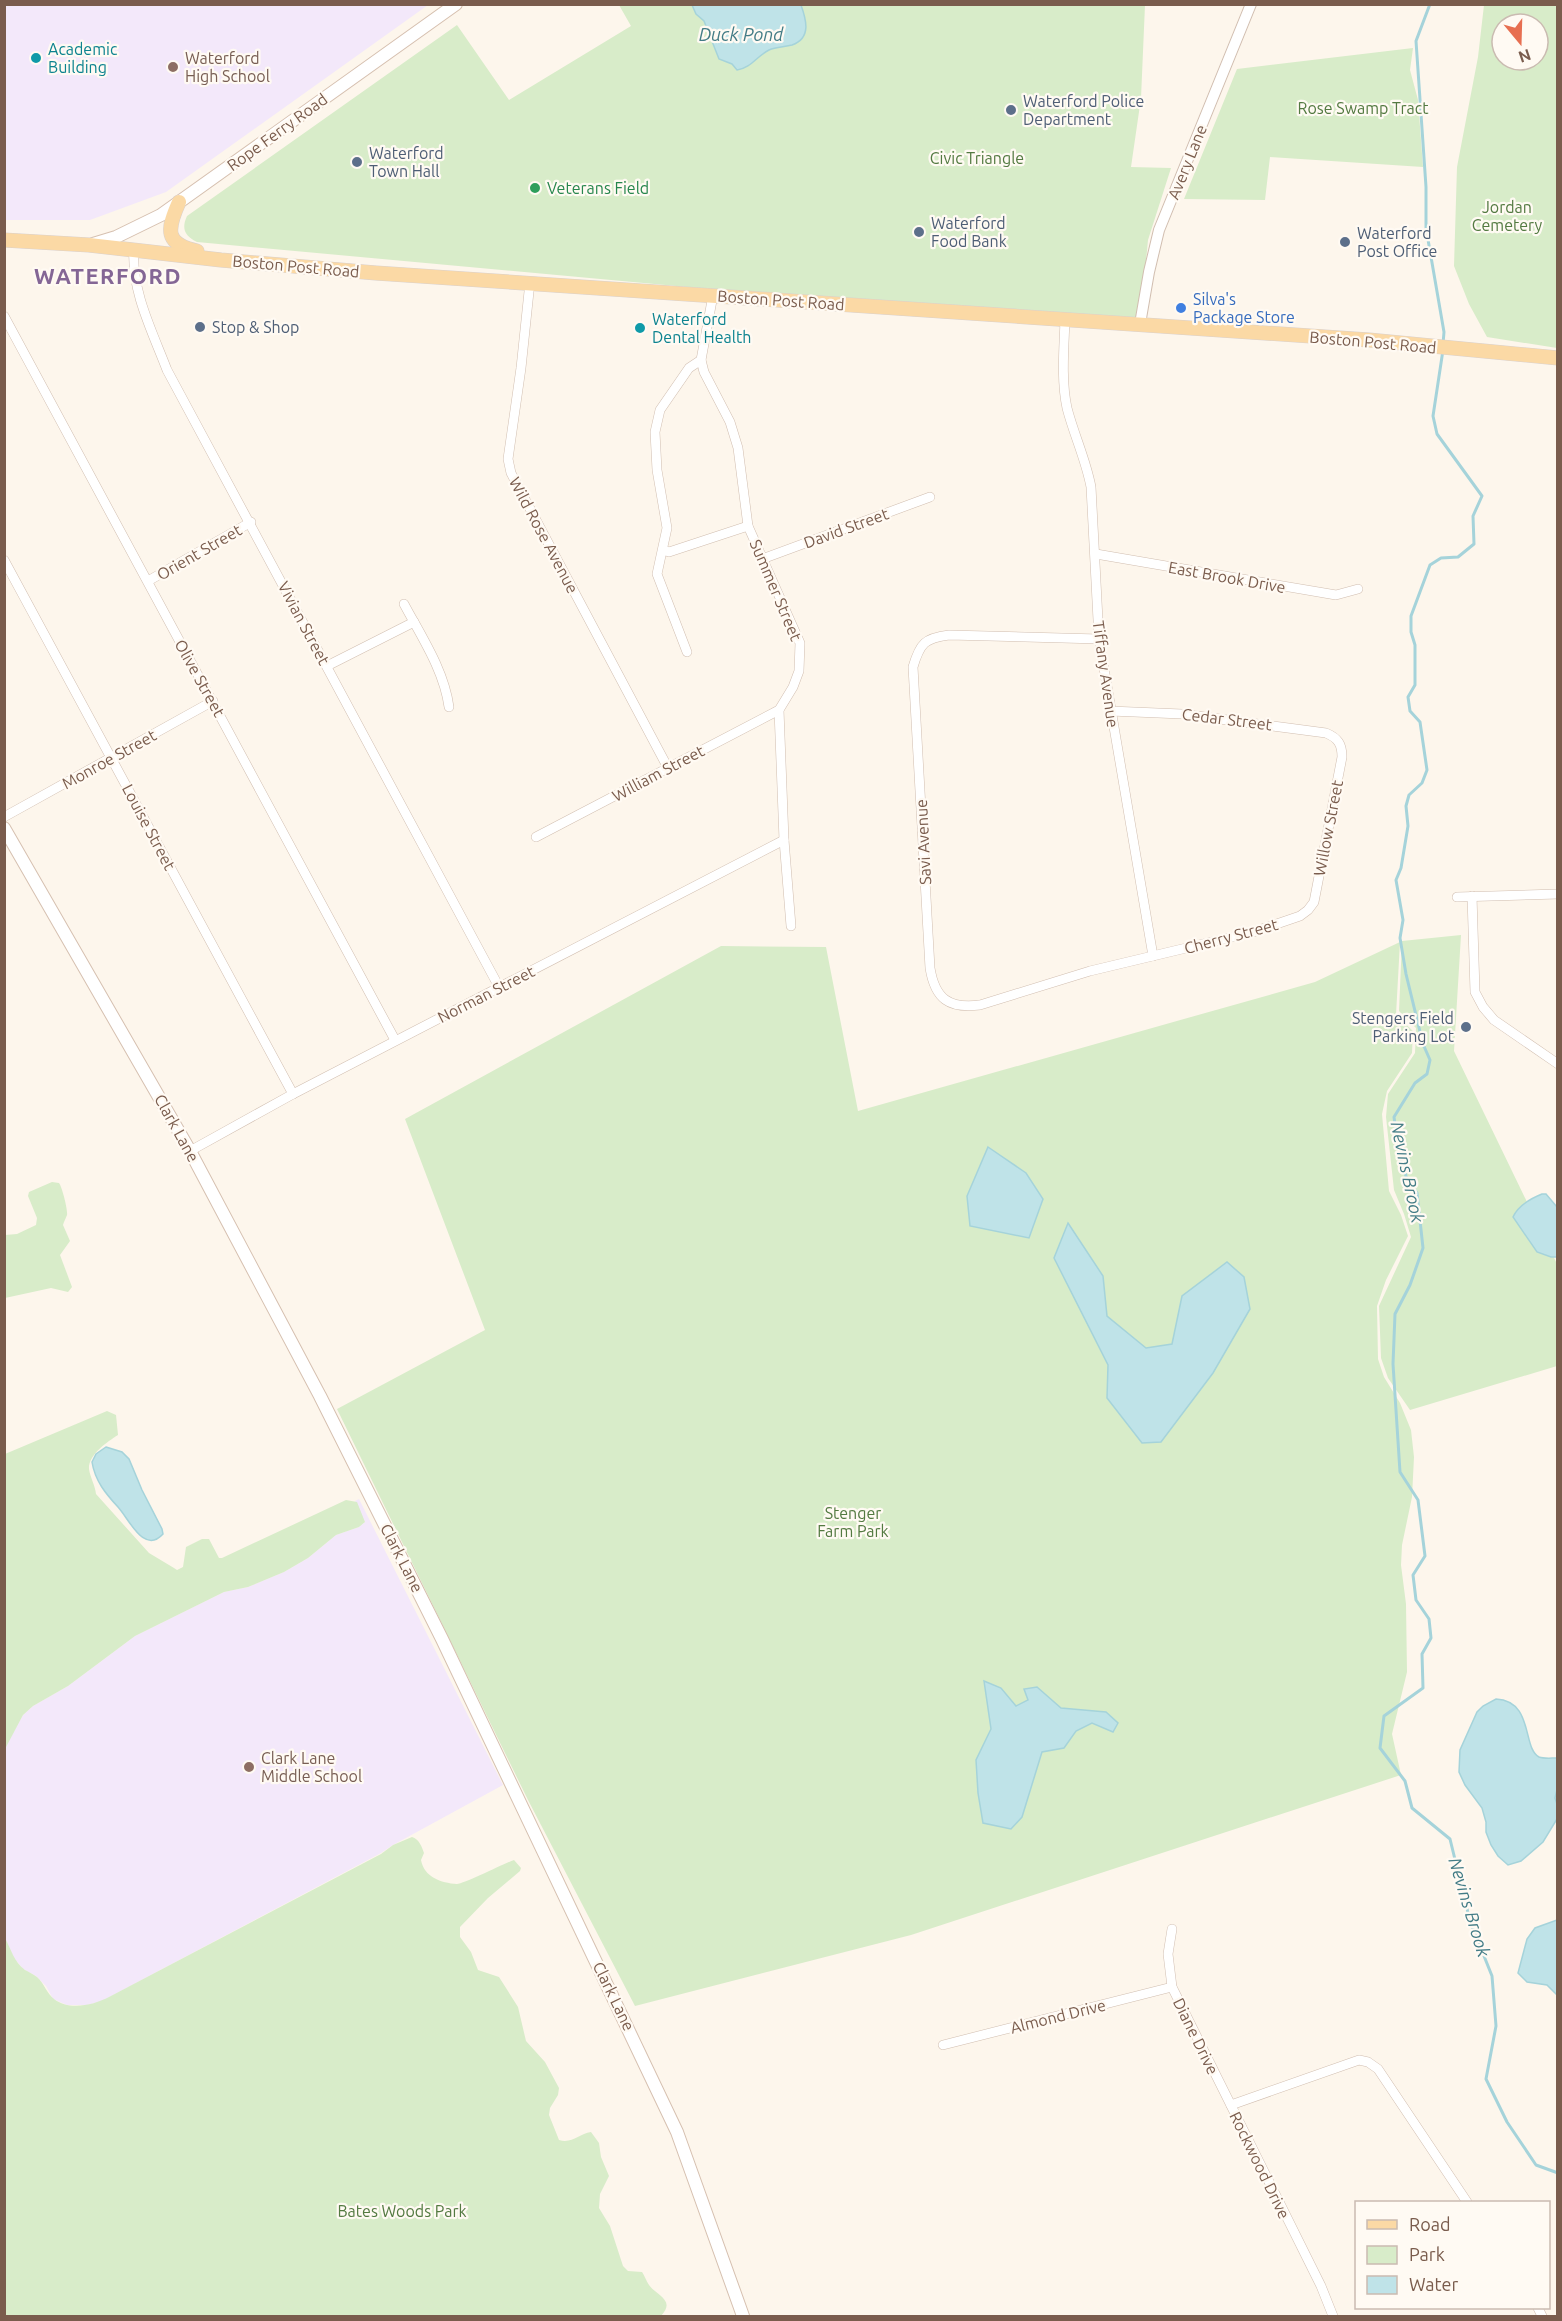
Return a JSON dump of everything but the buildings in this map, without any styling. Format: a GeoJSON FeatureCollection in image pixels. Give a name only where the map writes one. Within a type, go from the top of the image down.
{"type":"FeatureCollection","features":[{"type":"Feature","properties":{"kind":"main road","name":"Rope Ferry Road"},"geometry":{"type":"LineString","coordinates":[[89,245],[129,231],[179,202],[456,4]]}},
{"type":"Feature","properties":{"kind":"main road"},"geometry":{"type":"LineString","coordinates":[[179,202],[171,220],[173,240],[181,247],[208,253],[221,260]]}},
{"type":"Feature","properties":{"kind":"main road","name":"Boston Post Road"},"geometry":{"type":"LineString","coordinates":[[4,240],[89,245],[221,260],[376,273],[1140,324],[1557,358]]}},
{"type":"Feature","properties":{"kind":"main road","name":"Clark Lane"},"geometry":{"type":"LineString","coordinates":[[4,828],[190,1151],[321,1396],[442,1639],[636,2043],[676,2132],[742,2316]]}},
{"type":"Feature","properties":{"kind":"street","name":"Avery Lane"},"geometry":{"type":"LineString","coordinates":[[1140,324],[1149,272],[1160,230],[1251,4]]}},
{"type":"Feature","properties":{"kind":"street","name":"Vivian Street"},"geometry":{"type":"LineString","coordinates":[[134,250],[133,267],[142,301],[167,370],[500,987]]}},
{"type":"Feature","properties":{"kind":"street","name":"Wild Rose Avenue"},"geometry":{"type":"LineString","coordinates":[[530,282],[508,459],[511,473],[668,768]]}},
{"type":"Feature","properties":{"kind":"street"},"geometry":{"type":"LineString","coordinates":[[687,652],[657,574],[667,519],[657,470],[656,422],[660,410],[689,368],[701,360],[713,295]]}},
{"type":"Feature","properties":{"kind":"street","name":"Olive Street"},"geometry":{"type":"LineString","coordinates":[[4,316],[395,1040]]}},
{"type":"Feature","properties":{"kind":"street","name":"Tiffany Avenue"},"geometry":{"type":"LineString","coordinates":[[1065,320],[1064,386],[1067,407],[1087,466],[1091,487],[1099,639],[1153,956]]}},
{"type":"Feature","properties":{"kind":"street","name":"Summer Street"},"geometry":{"type":"LineString","coordinates":[[701,360],[704,372],[730,422],[738,448],[748,526],[800,643],[799,671],[793,687],[779,710]]}},
{"type":"Feature","properties":{"kind":"street","name":"David Street"},"geometry":{"type":"LineString","coordinates":[[762,559],[930,497]]}},
{"type":"Feature","properties":{"kind":"street","name":"Orient Street"},"geometry":{"type":"LineString","coordinates":[[148,581],[251,522]]}},
{"type":"Feature","properties":{"kind":"street"},"geometry":{"type":"LineString","coordinates":[[663,550],[669,552],[748,526]]}},
{"type":"Feature","properties":{"kind":"street","name":"East Brook Drive"},"geometry":{"type":"LineString","coordinates":[[1096,554],[1336,595],[1358,588]]}},
{"type":"Feature","properties":{"kind":"street","name":"Louise Street"},"geometry":{"type":"LineString","coordinates":[[4,560],[293,1094]]}},
{"type":"Feature","properties":{"kind":"street"},"geometry":{"type":"LineString","coordinates":[[404,604],[444,684],[449,707]]}},
{"type":"Feature","properties":{"kind":"street"},"geometry":{"type":"LineString","coordinates":[[327,666],[414,622]]}},
{"type":"Feature","properties":{"kind":"street","name":"Savi Avenue"},"geometry":{"type":"LineString","coordinates":[[1099,639],[950,635],[936,637],[924,643],[917,654],[913,666],[932,979],[937,992],[945,1000],[965,1007],[980,1005],[1090,971],[1153,956]]}},
{"type":"Feature","properties":{"kind":"street","name":"Monroe Street"},"geometry":{"type":"LineString","coordinates":[[4,817],[213,701]]}},
{"type":"Feature","properties":{"kind":"street"},"geometry":{"type":"LineString","coordinates":[[779,710],[784,840],[791,926]]}},
{"type":"Feature","properties":{"kind":"street","name":"William Street"},"geometry":{"type":"LineString","coordinates":[[536,837],[779,710]]}},
{"type":"Feature","properties":{"kind":"street","name":"Cedar Street"},"geometry":{"type":"LineString","coordinates":[[1110,711],[1182,714],[1256,722],[1326,733],[1340,743]]}},
{"type":"Feature","properties":{"kind":"street","name":"Willow Street"},"geometry":{"type":"LineString","coordinates":[[1308,910],[1314,902],[1342,757],[1340,743]]}},
{"type":"Feature","properties":{"kind":"street","name":"Norman Street"},"geometry":{"type":"LineString","coordinates":[[190,1151],[395,1040],[784,840]]}},
{"type":"Feature","properties":{"kind":"street"},"geometry":{"type":"LineString","coordinates":[[1457,897],[1557,894]]}},
{"type":"Feature","properties":{"kind":"street"},"geometry":{"type":"LineString","coordinates":[[1472,896],[1475,992],[1483,1007],[1494,1020],[1557,1065]]}},
{"type":"Feature","properties":{"kind":"street","name":"Cherry Street"},"geometry":{"type":"LineString","coordinates":[[1153,956],[1253,932],[1291,920],[1308,910]]}},
{"type":"Feature","properties":{"kind":"street","name":"Diane Drive"},"geometry":{"type":"LineString","coordinates":[[1172,1929],[1167,1954],[1172,1987],[1231,2105]]}},
{"type":"Feature","properties":{"kind":"street","name":"Almond Drive"},"geometry":{"type":"LineString","coordinates":[[943,2045],[1172,1987]]}},
{"type":"Feature","properties":{"kind":"street","name":"Rockwood Drive"},"geometry":{"type":"LineString","coordinates":[[1333,2316],[1321,2286],[1231,2105],[1359,2060],[1368,2062],[1378,2069],[1466,2201]]}},
{"type":"Feature","properties":{"kind":"shaded area","name":"Waterford High School"},"geometry":{"type":"Polygon","coordinates":[[[4,5],[428,5],[166,192],[90,220],[5,220],[4,5]]]}},
{"type":"Feature","properties":{"kind":"shaded area","name":"Clark Lane Middle School"},"geometry":{"type":"Polygon","coordinates":[[[359,1499],[503,1785],[381,1853],[102,2001],[88,2005],[67,2005],[53,1999],[46,1986],[36,1976],[23,1969],[14,1958],[5,1938],[4,1749],[23,1715],[33,1706],[68,1686],[135,1636],[224,1592],[248,1587],[284,1572],[308,1558],[336,1535],[359,1527],[365,1522],[355,1501],[359,1499]]]}},
{"type":"Feature","properties":{"kind":"green space","name":"Civic Triangle"},"geometry":{"type":"Polygon","coordinates":[[[619,5],[1145,5],[1141,98],[1131,167],[1171,168],[1148,240],[1140,324],[698,288],[197,242],[185,232],[184,225],[187,216],[457,25],[509,100],[631,26],[619,5]]]}},
{"type":"Feature","properties":{"kind":"green space","name":"Jordan Cemetery"},"geometry":{"type":"Polygon","coordinates":[[[1484,5],[1557,5],[1557,348],[1487,337],[1469,304],[1454,266],[1457,167],[1478,57],[1484,5]]]}},
{"type":"Feature","properties":{"kind":"green space","name":"Rose Swamp Tract"},"geometry":{"type":"Polygon","coordinates":[[[1413,48],[1410,70],[1418,100],[1423,167],[1270,157],[1265,200],[1184,199],[1237,69],[1413,48]]]}},
{"type":"Feature","properties":{"kind":"green space"},"geometry":{"type":"Polygon","coordinates":[[[1461,935],[1454,1051],[1557,1264],[1557,1366],[1410,1410],[1388,1378],[1381,1358],[1379,1306],[1411,1237],[1394,1190],[1386,1117],[1388,1094],[1415,1053],[1416,1028],[1399,1011],[1402,941],[1461,935]]]}},
{"type":"Feature","properties":{"kind":"green space","name":"Stenger Farm Park"},"geometry":{"type":"Polygon","coordinates":[[[1400,942],[1396,1015],[1413,1031],[1412,1053],[1387,1091],[1382,1114],[1389,1191],[1408,1236],[1386,1280],[1377,1306],[1378,1359],[1384,1377],[1400,1403],[1411,1430],[1414,1457],[1412,1497],[1402,1545],[1401,1565],[1406,1604],[1407,1672],[1392,1734],[1401,1775],[911,1935],[635,2006],[528,1800],[337,1409],[485,1330],[405,1119],[721,946],[826,947],[858,1111],[1315,982],[1400,942]]]}},
{"type":"Feature","properties":{"kind":"green space"},"geometry":{"type":"Polygon","coordinates":[[[52,1182],[59,1183],[66,1204],[67,1215],[63,1225],[70,1241],[60,1255],[72,1287],[68,1292],[51,1288],[5,1298],[5,1235],[17,1234],[36,1225],[37,1218],[28,1196],[29,1192],[52,1182]]]}},
{"type":"Feature","properties":{"kind":"green space"},"geometry":{"type":"Polygon","coordinates":[[[107,1411],[116,1415],[118,1435],[99,1449],[90,1464],[89,1469],[96,1494],[149,1553],[177,1570],[183,1567],[186,1547],[202,1539],[209,1539],[219,1558],[222,1558],[346,1500],[357,1502],[365,1522],[359,1527],[336,1535],[308,1558],[284,1572],[248,1587],[224,1592],[135,1636],[68,1686],[33,1706],[23,1715],[5,1749],[5,1454],[107,1411]]]}},
{"type":"Feature","properties":{"kind":"green space","name":"Bates Woods Park"},"geometry":{"type":"Polygon","coordinates":[[[412,1837],[422,1848],[424,1853],[421,1860],[426,1871],[434,1878],[445,1882],[461,1883],[514,1860],[521,1868],[460,1927],[460,1937],[471,1952],[478,1970],[499,1977],[518,2007],[526,2041],[545,2062],[559,2088],[549,2115],[559,2140],[572,2140],[591,2132],[599,2143],[601,2157],[609,2176],[600,2194],[599,2208],[610,2226],[623,2266],[628,2271],[642,2272],[652,2289],[666,2302],[667,2306],[661,2316],[5,2316],[5,1938],[18,1963],[42,1982],[54,1999],[67,2005],[82,2006],[109,1997],[412,1837]]]}},
{"type":"Feature","properties":{"kind":"water","name":"Duck Pond"},"geometry":{"type":"Polygon","coordinates":[[[692,5],[801,5],[806,22],[805,33],[798,42],[769,50],[746,67],[737,70],[732,64],[719,59],[704,21],[696,14],[692,5]]]}},
{"type":"Feature","properties":{"kind":"water"},"geometry":{"type":"Polygon","coordinates":[[[988,1147],[1026,1173],[1043,1199],[1029,1238],[970,1226],[967,1196],[988,1147]]]}},
{"type":"Feature","properties":{"kind":"water"},"geometry":{"type":"Polygon","coordinates":[[[1546,1194],[1557,1207],[1557,1257],[1537,1252],[1513,1217],[1522,1206],[1546,1194]]]}},
{"type":"Feature","properties":{"kind":"water"},"geometry":{"type":"Polygon","coordinates":[[[1068,1223],[1103,1276],[1107,1316],[1146,1348],[1172,1344],[1182,1296],[1227,1262],[1244,1277],[1250,1309],[1213,1373],[1161,1442],[1142,1443],[1107,1398],[1108,1365],[1054,1258],[1068,1223]]]}},
{"type":"Feature","properties":{"kind":"water"},"geometry":{"type":"Polygon","coordinates":[[[106,1447],[122,1452],[129,1459],[162,1529],[163,1534],[156,1539],[143,1538],[138,1533],[98,1481],[92,1462],[96,1454],[106,1447]]]}},
{"type":"Feature","properties":{"kind":"water"},"geometry":{"type":"Polygon","coordinates":[[[984,1681],[1001,1688],[1016,1706],[1028,1700],[1024,1689],[1037,1687],[1061,1708],[1106,1712],[1118,1723],[1113,1732],[1092,1723],[1076,1731],[1064,1748],[1042,1752],[1022,1817],[1011,1829],[983,1823],[976,1760],[991,1729],[984,1681]]]}},
{"type":"Feature","properties":{"kind":"water"},"geometry":{"type":"Polygon","coordinates":[[[1496,1699],[1508,1702],[1522,1716],[1530,1744],[1539,1757],[1557,1758],[1555,1798],[1557,1819],[1543,1842],[1521,1861],[1508,1865],[1491,1845],[1482,1808],[1465,1785],[1459,1772],[1460,1750],[1477,1712],[1496,1699]]]}},
{"type":"Feature","properties":{"kind":"water"},"geometry":{"type":"Polygon","coordinates":[[[1558,1920],[1557,1995],[1547,1985],[1527,1982],[1518,1973],[1527,1939],[1535,1928],[1558,1920]]]}},
{"type":"Feature","properties":{"kind":"waterway","name":"Nevins Brook"},"geometry":{"type":"LineString","coordinates":[[1430,4],[1416,41],[1426,187],[1426,228],[1444,332],[1443,344]]}},
{"type":"Feature","properties":{"kind":"waterway","name":"Nevins Brook"},"geometry":{"type":"LineString","coordinates":[[1443,350],[1433,416],[1437,434],[1482,496],[1473,516],[1474,544],[1458,557],[1441,558],[1430,565],[1411,616],[1411,632],[1415,645],[1415,685],[1408,697],[1410,711],[1420,722],[1427,770],[1422,783],[1409,795],[1406,806],[1408,826],[1401,868],[1396,880],[1403,920],[1400,938],[1406,974],[1423,1044],[1430,1060],[1427,1074],[1415,1083],[1394,1117],[1398,1146],[1407,1180],[1417,1193],[1423,1248],[1410,1285],[1395,1314],[1393,1364],[1400,1472],[1418,1500],[1425,1556],[1413,1575],[1416,1600],[1429,1619],[1431,1638],[1422,1654],[1423,1688],[1384,1716],[1380,1748],[1405,1781],[1412,1808],[1450,1839],[1470,1921],[1492,1976],[1496,2026],[1486,2079],[1507,2122],[1536,2165],[1558,2173]]}},
{"type":"Feature","properties":{"kind":"place","name":"Academic Building"},"geometry":{"type":"Point","coordinates":[36,58]}},
{"type":"Feature","properties":{"kind":"place","name":"Waterford High School"},"geometry":{"type":"Point","coordinates":[173,67]}},
{"type":"Feature","properties":{"kind":"place","name":"Waterford Police Department"},"geometry":{"type":"Point","coordinates":[1011,110]}},
{"type":"Feature","properties":{"kind":"place","name":"Waterford Town Hall"},"geometry":{"type":"Point","coordinates":[357,162]}},
{"type":"Feature","properties":{"kind":"place","name":"Veterans Field"},"geometry":{"type":"Point","coordinates":[535,188]}},
{"type":"Feature","properties":{"kind":"place","name":"Waterford Food Bank"},"geometry":{"type":"Point","coordinates":[919,232]}},
{"type":"Feature","properties":{"kind":"place","name":"Waterford Post Office"},"geometry":{"type":"Point","coordinates":[1345,242]}},
{"type":"Feature","properties":{"kind":"place","name":"Silva's Package Store"},"geometry":{"type":"Point","coordinates":[1181,308]}},
{"type":"Feature","properties":{"kind":"place","name":"Stop & Shop"},"geometry":{"type":"Point","coordinates":[200,327]}},
{"type":"Feature","properties":{"kind":"place","name":"Waterford Dental Health"},"geometry":{"type":"Point","coordinates":[640,328]}},
{"type":"Feature","properties":{"kind":"place","name":"Stengers Field Parking Lot"},"geometry":{"type":"Point","coordinates":[1466,1027]}},
{"type":"Feature","properties":{"kind":"place","name":"Clark Lane Middle School"},"geometry":{"type":"Point","coordinates":[249,1767]}},
{"type":"Feature","properties":{"kind":"district","name":"WATERFORD"},"geometry":{"type":"Point","coordinates":[108,275]}}]}
